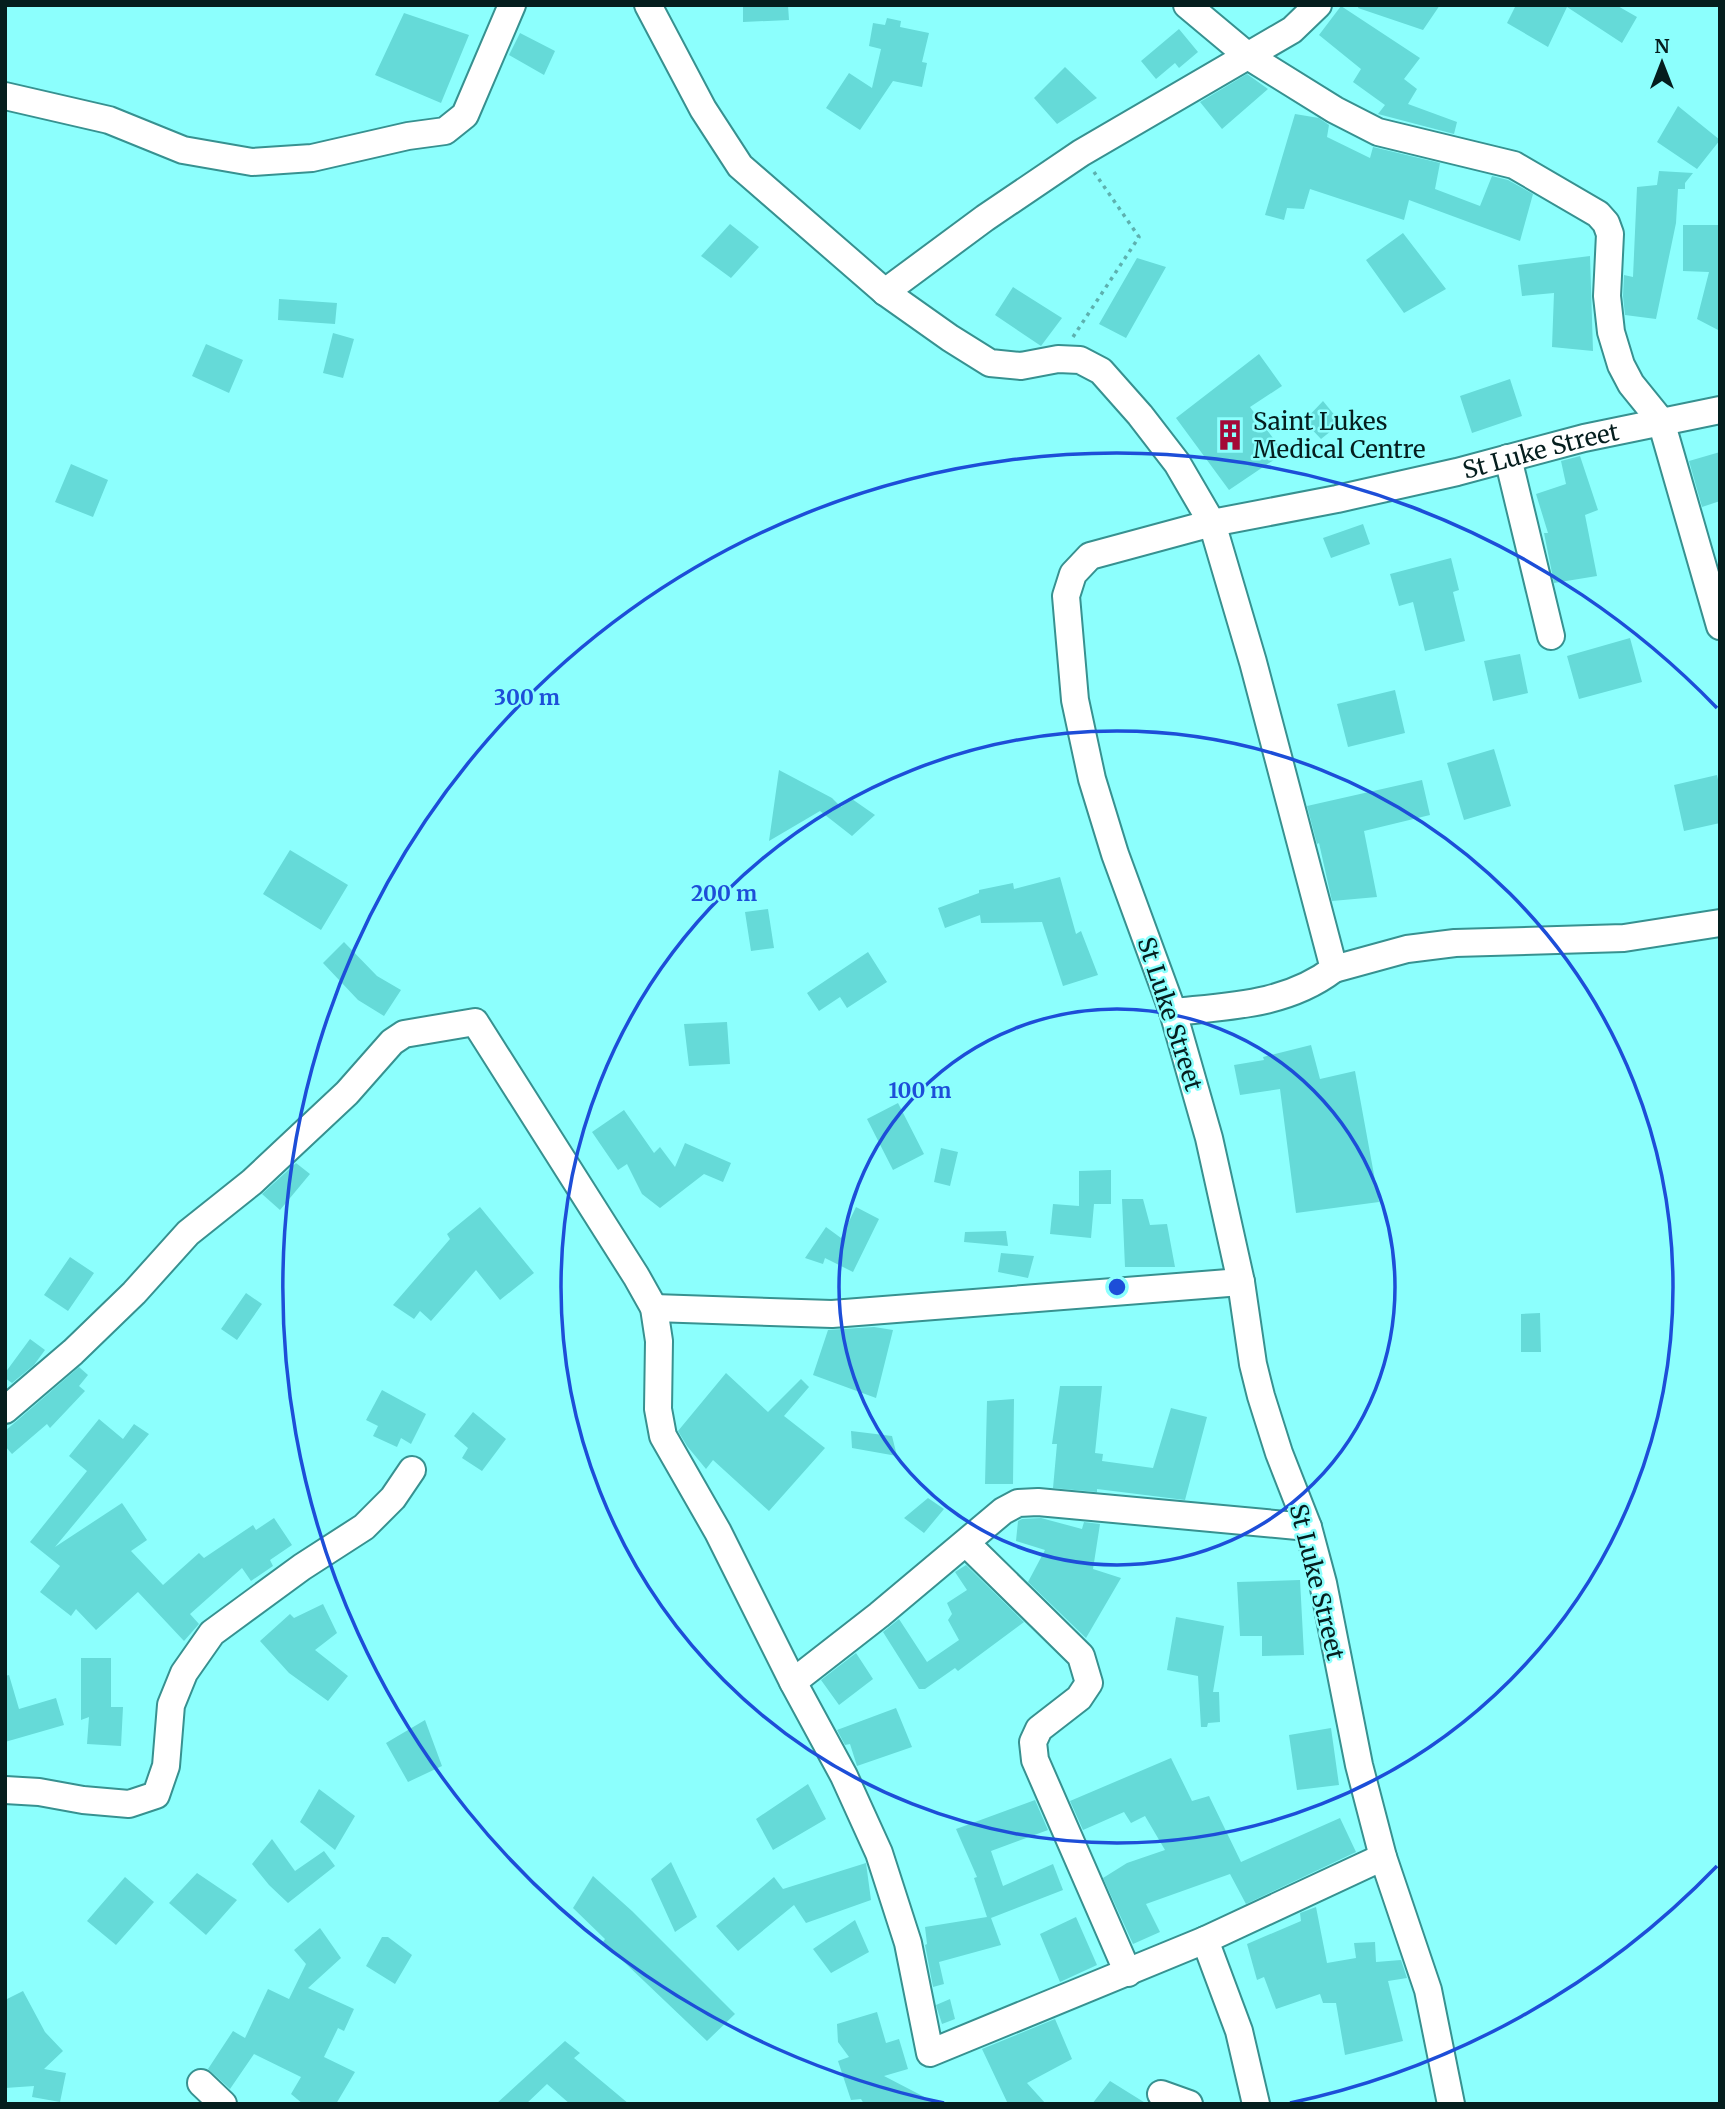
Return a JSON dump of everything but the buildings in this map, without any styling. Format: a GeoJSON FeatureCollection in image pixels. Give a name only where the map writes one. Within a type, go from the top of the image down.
{"type":"FeatureCollection","features":[{"type":"Feature","properties":{"kind":"street"},"geometry":{"type":"LineString","coordinates":[[5,96],[108,120],[183,150],[252,162],[312,158],[408,136],[445,131],[465,115],[512,5]]}},
{"type":"Feature","properties":{"kind":"street"},"geometry":{"type":"LineString","coordinates":[[648,5],[703,109],[740,166],[885,292],[989,363],[1021,366],[1058,359],[1080,360],[1101,372],[1140,415],[1177,463],[1212,523],[1253,662],[1334,969]]}},
{"type":"Feature","properties":{"kind":"street"},"geometry":{"type":"LineString","coordinates":[[1188,5],[1248,56],[1335,110],[1378,132],[1514,165],[1598,214],[1606,223],[1610,234],[1607,296],[1612,332],[1621,365],[1631,384],[1661,421],[1720,626]]}},
{"type":"Feature","properties":{"kind":"street"},"geometry":{"type":"LineString","coordinates":[[885,292],[985,218],[1081,153],[1292,30],[1318,5]]}},
{"type":"Feature","properties":{"kind":"street","name":"St Luke Street"},"geometry":{"type":"LineString","coordinates":[[1451,2104],[1427,1990],[1383,1857],[1359,1765],[1323,1583],[1308,1527],[1279,1453],[1261,1396],[1253,1364],[1241,1282],[1209,1138],[1173,1012],[1115,855],[1092,779],[1075,700],[1066,596],[1073,574],[1090,556],[1212,523],[1337,499],[1584,438],[1720,410]]}},
{"type":"Feature","properties":{"kind":"street"},"geometry":{"type":"LineString","coordinates":[[1508,458],[1551,636]]}},
{"type":"Feature","properties":{"kind":"street"},"geometry":{"type":"LineString","coordinates":[[1173,1012],[1284,997],[1315,983],[1334,969],[1408,949],[1455,943],[1625,938],[1720,923]]}},
{"type":"Feature","properties":{"kind":"street"},"geometry":{"type":"LineString","coordinates":[[5,1410],[73,1353],[126,1302],[188,1233],[252,1182],[347,1093],[392,1042],[404,1034],[475,1022],[654,1308],[659,1341],[658,1409],[663,1436],[718,1532],[793,1682],[844,1776],[879,1853],[908,1943],[930,2053],[1205,1940],[1383,1857]]}},
{"type":"Feature","properties":{"kind":"street"},"geometry":{"type":"LineString","coordinates":[[654,1308],[832,1314],[1241,1282]]}},
{"type":"Feature","properties":{"kind":"street"},"geometry":{"type":"LineString","coordinates":[[5,1790],[39,1791],[83,1800],[129,1804],[156,1795],[166,1766],[171,1705],[184,1674],[212,1633],[302,1567],[364,1527],[393,1498],[412,1470]]}},
{"type":"Feature","properties":{"kind":"street"},"geometry":{"type":"LineString","coordinates":[[793,1682],[966,1544],[1003,1511],[1018,1503],[1038,1502],[1308,1527]]}},
{"type":"Feature","properties":{"kind":"street"},"geometry":{"type":"LineString","coordinates":[[966,1544],[1081,1656],[1089,1683],[1079,1698],[1039,1729],[1033,1742],[1035,1760],[1128,1973]]}},
{"type":"Feature","properties":{"kind":"street"},"geometry":{"type":"LineString","coordinates":[[1205,1940],[1239,2031],[1256,2104]]}},
{"type":"Feature","properties":{"kind":"street"},"geometry":{"type":"LineString","coordinates":[[201,2083],[223,2104]]}},
{"type":"Feature","properties":{"kind":"street"},"geometry":{"type":"LineString","coordinates":[[1161,2094],[1189,2104]]}},
{"type":"Feature","properties":{"kind":"path"},"geometry":{"type":"LineString","coordinates":[[1058,359],[1139,237],[1081,153]]}},
{"type":"Feature","properties":{"kind":"place","name":"Saint Lukes Medical Centre"},"geometry":{"type":"Point","coordinates":[1230,435]}}]}
